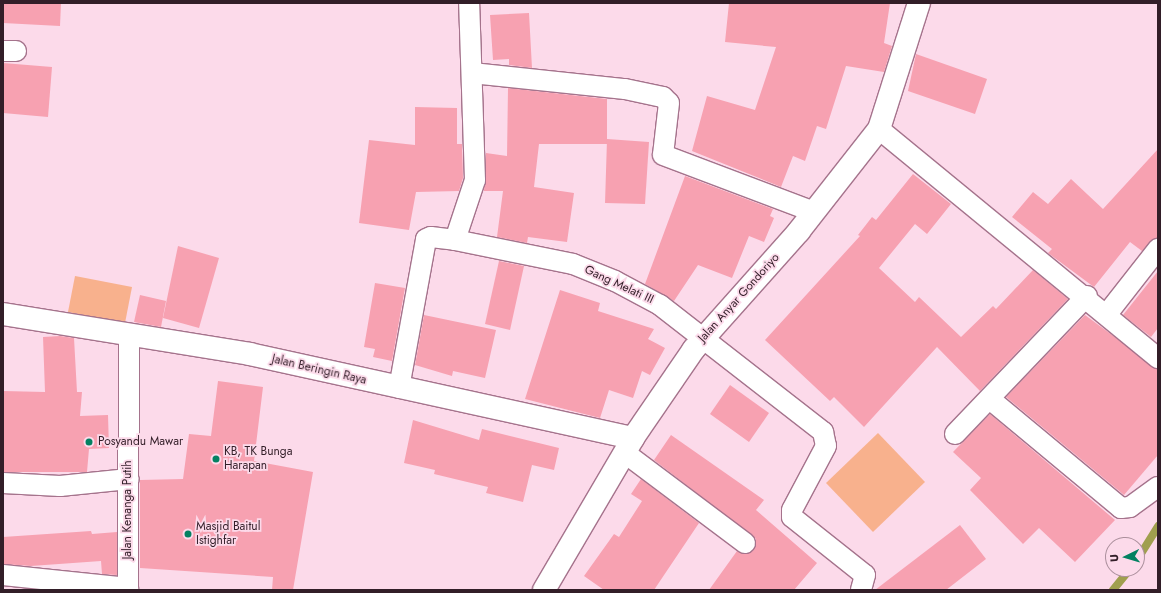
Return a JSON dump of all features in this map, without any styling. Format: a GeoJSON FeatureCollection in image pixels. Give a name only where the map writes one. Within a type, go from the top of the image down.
{"type":"FeatureCollection","features":[{"type":"Feature","properties":{"kind":"street"},"geometry":{"type":"LineString","coordinates":[[455,240],[475,180],[469,3]]}},
{"type":"Feature","properties":{"kind":"street","name":"Jalan Anyar Gondoriyo"},"geometry":{"type":"LineString","coordinates":[[544,590],[629,445],[703,337],[814,212],[879,130],[919,3]]}},
{"type":"Feature","properties":{"kind":"street"},"geometry":{"type":"LineString","coordinates":[[472,73],[625,89],[663,96],[668,102],[663,155],[814,212]]}},
{"type":"Feature","properties":{"kind":"street"},"geometry":{"type":"LineString","coordinates":[[879,130],[1087,296],[1158,358]]}},
{"type":"Feature","properties":{"kind":"street","name":"Gang Melati III"},"geometry":{"type":"LineString","coordinates":[[399,388],[422,245],[432,236],[573,264],[615,280],[660,305],[823,432],[826,446],[792,510],[792,517],[865,575],[861,590]]}},
{"type":"Feature","properties":{"kind":"street"},"geometry":{"type":"LineString","coordinates":[[1107,314],[1158,250]]}},
{"type":"Feature","properties":{"kind":"street"},"geometry":{"type":"LineString","coordinates":[[955,434],[991,400],[1087,296]]}},
{"type":"Feature","properties":{"kind":"street","name":"Jalan Beringin Raya"},"geometry":{"type":"LineString","coordinates":[[3,314],[250,354],[399,388],[629,445]]}},
{"type":"Feature","properties":{"kind":"street","name":"Jalan Kenanga Putih"},"geometry":{"type":"LineString","coordinates":[[128,589],[129,334]]}},
{"type":"Feature","properties":{"kind":"street"},"geometry":{"type":"LineString","coordinates":[[991,400],[1115,504],[1130,507],[1158,487]]}},
{"type":"Feature","properties":{"kind":"street"},"geometry":{"type":"LineString","coordinates":[[629,445],[745,543]]}},
{"type":"Feature","properties":{"kind":"street"},"geometry":{"type":"LineString","coordinates":[[3,483],[60,486],[129,479]]}},
{"type":"Feature","properties":{"kind":"street"},"geometry":{"type":"LineString","coordinates":[[3,575],[128,589]]}},
{"type":"Feature","properties":{"kind":"shaded area"},"geometry":{"type":"Polygon","coordinates":[[[75,276],[132,287],[125,323],[68,312],[75,276]]]}},
{"type":"Feature","properties":{"kind":"shaded area"},"geometry":{"type":"Polygon","coordinates":[[[878,433],[925,482],[873,532],[826,483],[878,433]]]}},
{"type":"Feature","properties":{"kind":"building"},"geometry":{"type":"Polygon","coordinates":[[[3,3],[61,3],[60,26],[3,23],[3,3]]]}},
{"type":"Feature","properties":{"kind":"building"},"geometry":{"type":"Polygon","coordinates":[[[729,3],[890,3],[884,43],[892,46],[884,72],[846,66],[826,129],[817,126],[805,161],[793,156],[781,187],[692,151],[707,96],[755,110],[776,47],[725,42],[729,3]]]}},
{"type":"Feature","properties":{"kind":"building"},"geometry":{"type":"Polygon","coordinates":[[[529,13],[532,68],[509,65],[509,59],[493,60],[490,15],[529,13]]]}},
{"type":"Feature","properties":{"kind":"building"},"geometry":{"type":"Polygon","coordinates":[[[916,54],[987,79],[975,114],[908,91],[916,54]]]}},
{"type":"Feature","properties":{"kind":"building"},"geometry":{"type":"Polygon","coordinates":[[[3,63],[52,67],[48,117],[3,113],[3,63]]]}},
{"type":"Feature","properties":{"kind":"building"},"geometry":{"type":"Polygon","coordinates":[[[508,88],[607,99],[607,144],[539,144],[534,187],[574,193],[567,242],[528,237],[527,243],[497,237],[503,191],[484,191],[486,153],[507,156],[508,88]]]}},
{"type":"Feature","properties":{"kind":"building"},"geometry":{"type":"Polygon","coordinates":[[[415,107],[457,108],[457,144],[462,144],[463,178],[459,191],[416,192],[409,230],[359,223],[369,140],[415,145],[415,107]]]}},
{"type":"Feature","properties":{"kind":"building"},"geometry":{"type":"Polygon","coordinates":[[[607,139],[649,142],[645,204],[605,203],[607,139]]]}},
{"type":"Feature","properties":{"kind":"building"},"geometry":{"type":"Polygon","coordinates":[[[1158,149],[1158,238],[1142,251],[1130,242],[1094,287],[1048,253],[1052,249],[1012,217],[1033,192],[1048,204],[1071,179],[1103,209],[1158,149]]]}},
{"type":"Feature","properties":{"kind":"building"},"geometry":{"type":"Polygon","coordinates":[[[913,174],[951,204],[927,234],[915,224],[879,268],[915,302],[919,297],[961,337],[993,306],[996,309],[1033,270],[1068,299],[980,391],[937,347],[864,427],[834,397],[830,401],[765,340],[860,236],[858,235],[872,217],[876,220],[913,174]]]}},
{"type":"Feature","properties":{"kind":"building"},"geometry":{"type":"Polygon","coordinates":[[[685,176],[773,209],[770,216],[774,218],[764,242],[749,236],[732,278],[698,265],[674,301],[645,284],[685,176]]]}},
{"type":"Feature","properties":{"kind":"building"},"geometry":{"type":"Polygon","coordinates":[[[178,246],[219,258],[199,328],[163,318],[178,246]]]}},
{"type":"Feature","properties":{"kind":"building"},"geometry":{"type":"Polygon","coordinates":[[[499,261],[524,266],[510,330],[485,324],[499,261]]]}},
{"type":"Feature","properties":{"kind":"building"},"geometry":{"type":"Polygon","coordinates":[[[1158,271],[1158,328],[1151,337],[1123,315],[1158,271]]]}},
{"type":"Feature","properties":{"kind":"building"},"geometry":{"type":"Polygon","coordinates":[[[375,283],[405,288],[392,361],[373,357],[375,349],[364,347],[375,283]]]}},
{"type":"Feature","properties":{"kind":"building"},"geometry":{"type":"Polygon","coordinates":[[[560,290],[600,303],[598,311],[654,329],[648,339],[665,348],[650,375],[642,371],[633,398],[609,390],[600,418],[525,399],[560,290]]]}},
{"type":"Feature","properties":{"kind":"building"},"geometry":{"type":"Polygon","coordinates":[[[140,295],[166,301],[161,327],[134,322],[140,295]]]}},
{"type":"Feature","properties":{"kind":"building"},"geometry":{"type":"Polygon","coordinates":[[[424,315],[496,330],[485,378],[453,371],[452,376],[415,365],[424,315]]]}},
{"type":"Feature","properties":{"kind":"building"},"geometry":{"type":"Polygon","coordinates":[[[1085,315],[1158,369],[1158,455],[1124,495],[1006,397],[1085,315]]]}},
{"type":"Feature","properties":{"kind":"building"},"geometry":{"type":"Polygon","coordinates":[[[60,336],[74,338],[77,392],[82,392],[80,416],[108,415],[109,448],[89,449],[87,472],[3,472],[3,391],[45,392],[43,337],[60,336]]]}},
{"type":"Feature","properties":{"kind":"building"},"geometry":{"type":"Polygon","coordinates":[[[218,381],[263,387],[254,461],[313,472],[293,590],[272,590],[273,577],[140,568],[140,480],[183,479],[189,434],[211,436],[218,381]]]}},
{"type":"Feature","properties":{"kind":"building"},"geometry":{"type":"Polygon","coordinates":[[[730,385],[769,413],[749,442],[710,414],[730,385]]]}},
{"type":"Feature","properties":{"kind":"building"},"geometry":{"type":"Polygon","coordinates":[[[990,414],[1115,520],[1075,562],[1039,528],[1023,544],[970,490],[981,478],[953,452],[990,414]]]}},
{"type":"Feature","properties":{"kind":"building"},"geometry":{"type":"Polygon","coordinates":[[[413,420],[479,440],[482,429],[559,448],[554,470],[532,465],[523,502],[486,493],[488,487],[434,474],[435,470],[404,463],[413,420]]]}},
{"type":"Feature","properties":{"kind":"building"},"geometry":{"type":"Polygon","coordinates":[[[671,435],[764,500],[756,510],[817,563],[794,590],[709,590],[737,551],[744,554],[754,550],[756,539],[654,460],[671,435]]]}},
{"type":"Feature","properties":{"kind":"building"},"geometry":{"type":"Polygon","coordinates":[[[641,479],[699,523],[654,590],[604,590],[584,576],[614,534],[619,537],[642,501],[631,494],[641,479]]]}},
{"type":"Feature","properties":{"kind":"building"},"geometry":{"type":"Polygon","coordinates":[[[960,525],[986,559],[946,590],[875,590],[960,525]]]}},
{"type":"Feature","properties":{"kind":"building"},"geometry":{"type":"Polygon","coordinates":[[[91,531],[92,534],[117,532],[117,575],[102,574],[101,561],[31,566],[3,564],[3,537],[91,531]]]}},
{"type":"Feature","properties":{"kind":"waterway"},"geometry":{"type":"LineString","coordinates":[[1145,547],[1158,526]]}},
{"type":"Feature","properties":{"kind":"waterway"},"geometry":{"type":"LineString","coordinates":[[1113,590],[1124,577]]}},
{"type":"Feature","properties":{"kind":"place","name":"Posyandu Mawar"},"geometry":{"type":"Point","coordinates":[89,442]}},
{"type":"Feature","properties":{"kind":"place","name":"KB, TK Bunga Harapan"},"geometry":{"type":"Point","coordinates":[216,459]}},
{"type":"Feature","properties":{"kind":"place","name":"Masjid Baitul Istighfar"},"geometry":{"type":"Point","coordinates":[188,534]}}]}
